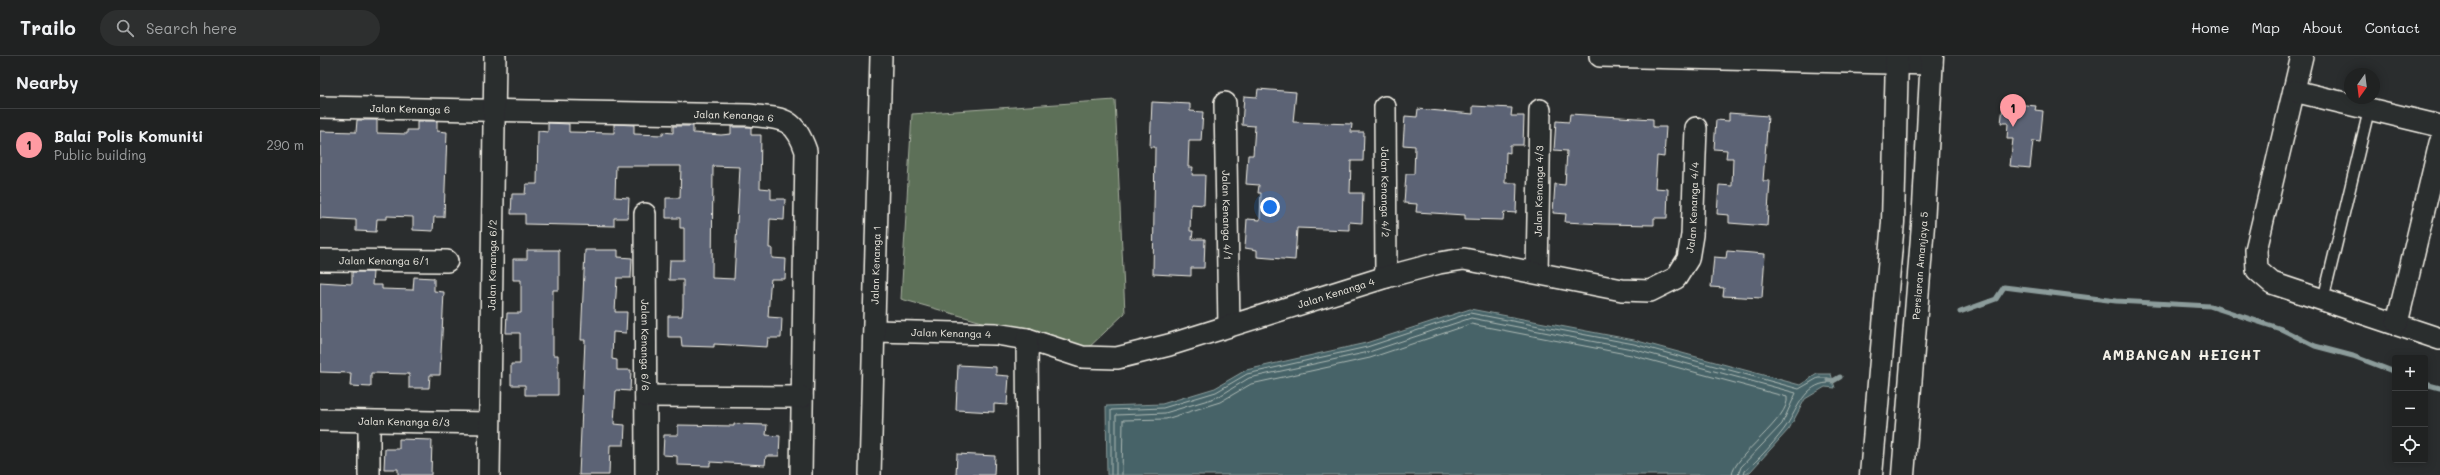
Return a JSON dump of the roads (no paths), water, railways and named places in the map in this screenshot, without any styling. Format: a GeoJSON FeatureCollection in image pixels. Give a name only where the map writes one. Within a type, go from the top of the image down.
{"type":"FeatureCollection","features":[{"type":"Feature","properties":{"kind":"street","name":"Jalan Kenanga 6/2"},"geometry":{"type":"LineString","coordinates":[[489,475],[494,56]]}},
{"type":"Feature","properties":{"kind":"street","name":"Jalan Kenanga 1"},"geometry":{"type":"LineString","coordinates":[[870,475],[875,331],[881,56]]}},
{"type":"Feature","properties":{"kind":"street"},"geometry":{"type":"LineString","coordinates":[[1600,56],[1932,60]]}},
{"type":"Feature","properties":{"kind":"street"},"geometry":{"type":"LineString","coordinates":[[2302,56],[2256,250],[2257,270],[2272,283],[2397,323],[2440,339]]}},
{"type":"Feature","properties":{"kind":"street"},"geometry":{"type":"LineString","coordinates":[[1871,475],[1893,222],[1897,60]]}},
{"type":"Feature","properties":{"kind":"street","name":"Persiaran Amanjaya 5"},"geometry":{"type":"LineString","coordinates":[[1903,475],[1923,224],[1932,60]]}},
{"type":"Feature","properties":{"kind":"street"},"geometry":{"type":"LineString","coordinates":[[2294,91],[2440,126]]}},
{"type":"Feature","properties":{"kind":"street","name":"Jalan Kenanga 4/1"},"geometry":{"type":"LineString","coordinates":[[1225,104],[1229,326]]}},
{"type":"Feature","properties":{"kind":"street","name":"Jalan Kenanga 6"},"geometry":{"type":"LineString","coordinates":[[320,107],[494,109],[749,115],[784,120],[800,133],[806,151],[801,475]]}},
{"type":"Feature","properties":{"kind":"street","name":"Jalan Kenanga 4/2"},"geometry":{"type":"LineString","coordinates":[[1385,107],[1386,277]]}},
{"type":"Feature","properties":{"kind":"street","name":"Jalan Kenanga 4/3"},"geometry":{"type":"LineString","coordinates":[[1537,272],[1540,110]]}},
{"type":"Feature","properties":{"kind":"street","name":"Jalan Kenanga 4/4"},"geometry":{"type":"LineString","coordinates":[[1650,291],[1676,278],[1688,259],[1692,235],[1696,128]]}},
{"type":"Feature","properties":{"kind":"street"},"geometry":{"type":"LineString","coordinates":[[2397,323],[2440,143]]}},
{"type":"Feature","properties":{"kind":"street","name":"Jalan Kenanga 6/6"},"geometry":{"type":"LineString","coordinates":[[645,214],[646,475]]}},
{"type":"Feature","properties":{"kind":"street","name":"Jalan Kenanga 4"},"geometry":{"type":"LineString","coordinates":[[875,331],[996,334],[1027,339],[1082,358],[1117,358],[1229,326],[1386,277],[1439,262],[1464,259],[1537,272],[1622,290],[1650,291]]}},
{"type":"Feature","properties":{"kind":"street","name":"Jalan Kenanga 6/1"},"geometry":{"type":"LineString","coordinates":[[320,260],[447,261]]}},
{"type":"Feature","properties":{"kind":"street"},"geometry":{"type":"LineString","coordinates":[[1027,339],[1028,475]]}},
{"type":"Feature","properties":{"kind":"street"},"geometry":{"type":"LineString","coordinates":[[646,396],[802,397]]}},
{"type":"Feature","properties":{"kind":"street","name":"Jalan Kenanga 6/3"},"geometry":{"type":"LineString","coordinates":[[320,420],[489,423]]}},
{"type":"Feature","properties":{"kind":"street"},"geometry":{"type":"LineString","coordinates":[[369,421],[369,475]]}},
{"type":"Feature","properties":{"kind":"lane"},"geometry":{"type":"LineString","coordinates":[[2322,300],[2369,110]]}},
{"type":"Feature","properties":{"kind":"water"},"geometry":{"type":"Polygon","coordinates":[[[1470,309],[1634,340],[1800,385],[1817,374],[1831,374],[1835,388],[1825,387],[1805,399],[1789,429],[1750,472],[1744,475],[1107,475],[1106,406],[1162,404],[1215,388],[1246,370],[1366,343],[1470,309]]]}},
{"type":"Feature","properties":{"kind":"waterway"},"geometry":{"type":"LineString","coordinates":[[1960,312],[1996,299],[2004,287],[2116,301],[2210,306],[2281,329],[2315,346],[2353,356],[2392,371]]}},
{"type":"Feature","properties":{"kind":"waterway"},"geometry":{"type":"LineString","coordinates":[[1828,380],[1833,381],[1840,377]]}},
{"type":"Feature","properties":{"kind":"waterway"},"geometry":{"type":"LineString","coordinates":[[2428,385],[2440,388]]}},
{"type":"Feature","properties":{"kind":"place","name":"Balai Polis Komuniti"},"geometry":{"type":"Point","coordinates":[2013,127]}},
{"type":"Feature","properties":{"kind":"district","name":"AMBANGAN HEIGHT"},"geometry":{"type":"Point","coordinates":[2182,355]}}]}
